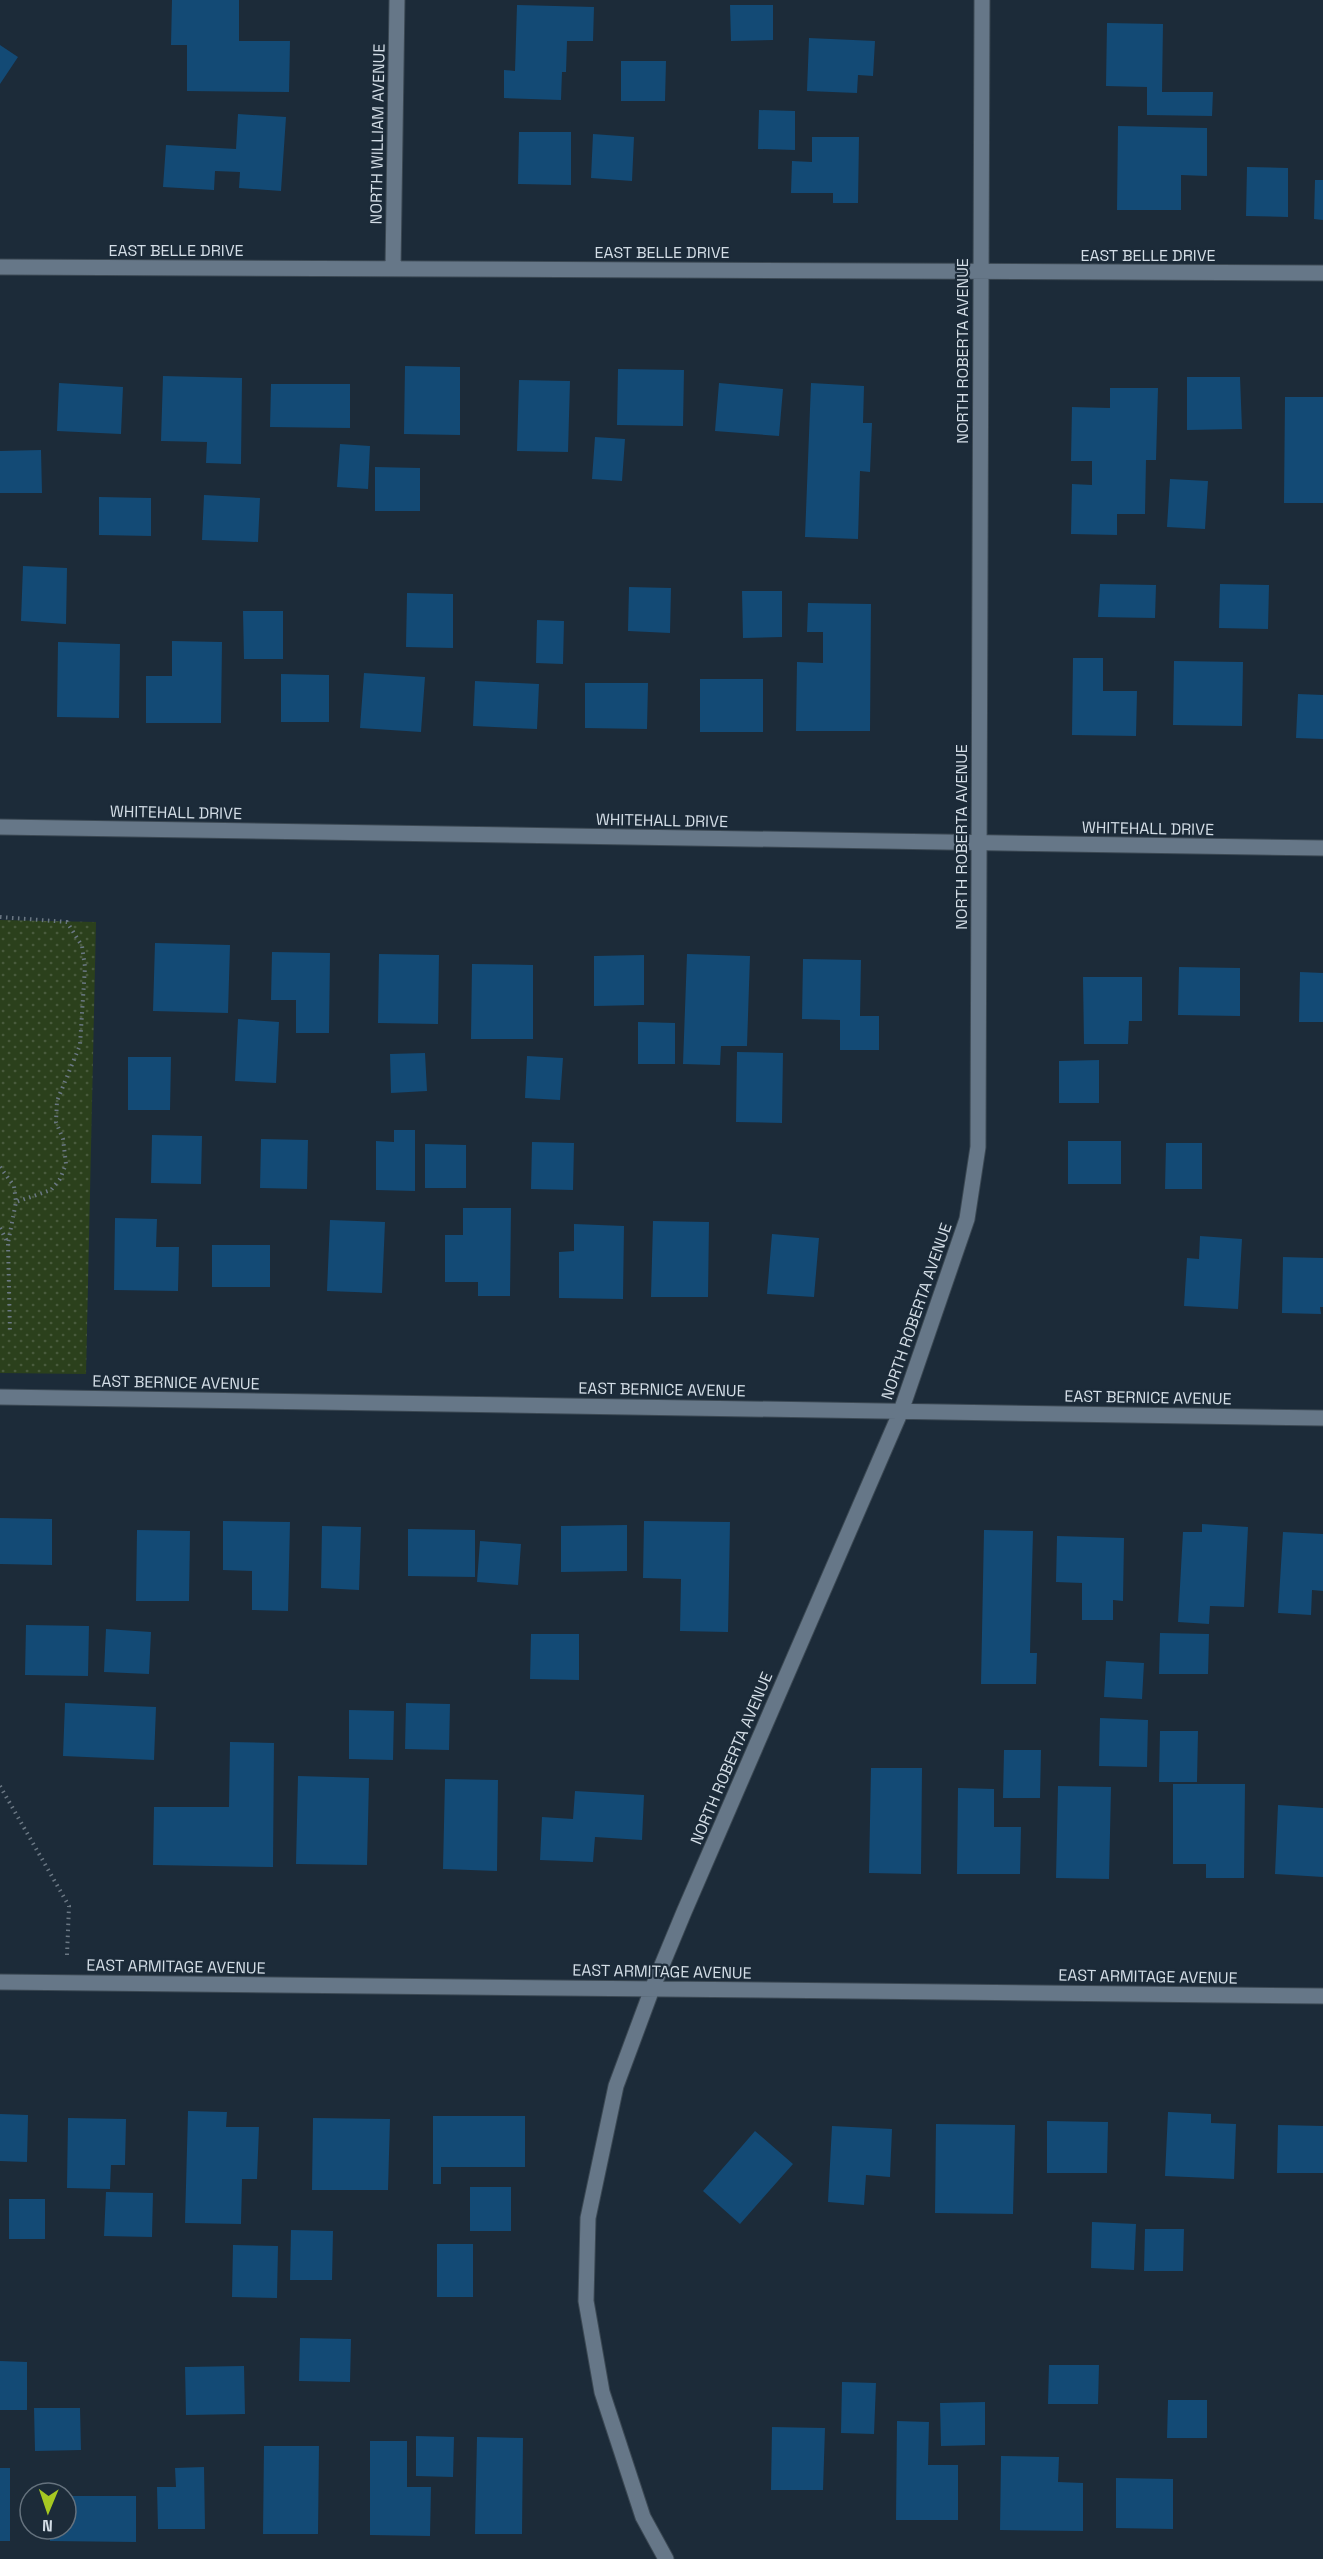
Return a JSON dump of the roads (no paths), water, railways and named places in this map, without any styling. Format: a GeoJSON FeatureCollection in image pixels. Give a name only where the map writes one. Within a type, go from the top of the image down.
{"type":"FeatureCollection","features":[{"type":"Feature","properties":{"kind":"street","name":"NORTH WILLIAM AVENUE"},"geometry":{"type":"LineString","coordinates":[[393,269],[397,0]]}},
{"type":"Feature","properties":{"kind":"street","name":"NORTH ROBERTA AVENUE"},"geometry":{"type":"LineString","coordinates":[[666,2559],[643,2517],[602,2392],[586,2301],[590,2207],[616,2086],[652,1989],[901,1411],[967,1219],[978,1147],[982,0]]}},
{"type":"Feature","properties":{"kind":"street","name":"EAST BELLE DRIVE"},"geometry":{"type":"LineString","coordinates":[[0,267],[1323,273]]}},
{"type":"Feature","properties":{"kind":"street","name":"WHITEHALL DRIVE"},"geometry":{"type":"LineString","coordinates":[[0,827],[1323,848]]}},
{"type":"Feature","properties":{"kind":"street","name":"EAST BERNICE AVENUE"},"geometry":{"type":"LineString","coordinates":[[0,1397],[1323,1418]]}},
{"type":"Feature","properties":{"kind":"street","name":"EAST ARMITAGE AVENUE"},"geometry":{"type":"LineString","coordinates":[[0,1982],[1323,1996]]}}]}
